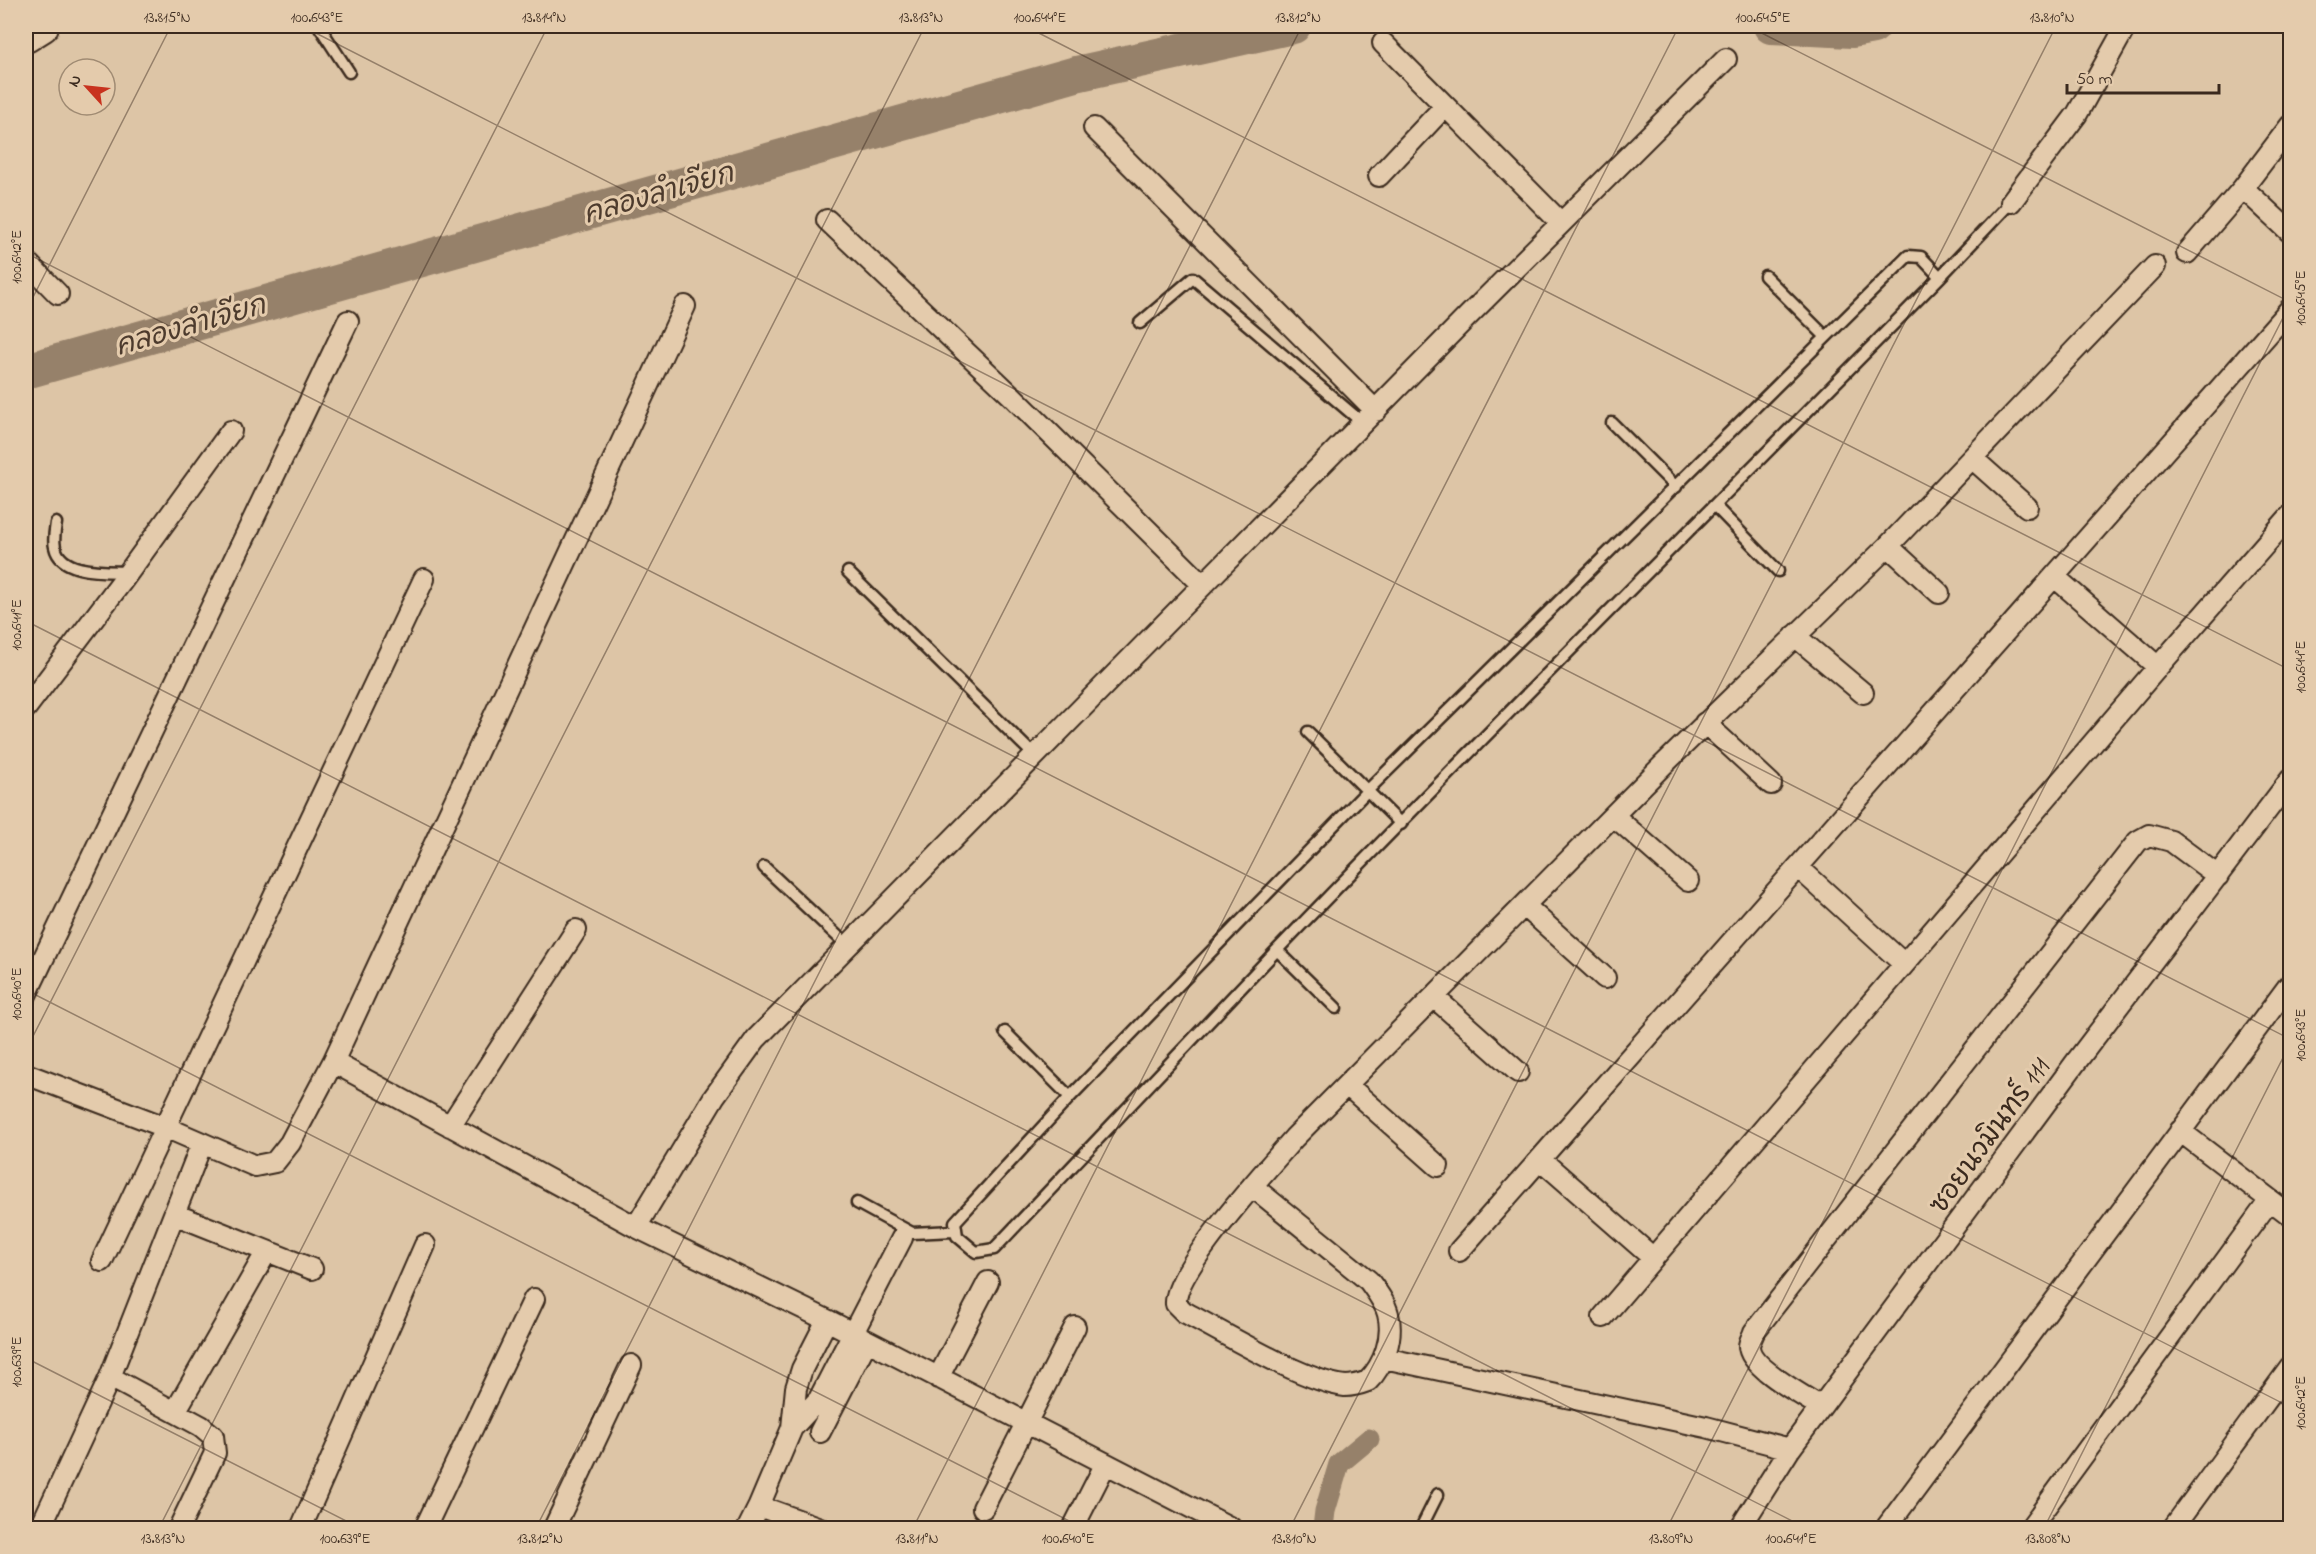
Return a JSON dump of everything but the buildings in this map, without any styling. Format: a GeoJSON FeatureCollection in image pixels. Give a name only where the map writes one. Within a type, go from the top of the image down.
{"type":"FeatureCollection","features":[{"type":"Feature","properties":{"kind":"main road"},"geometry":{"type":"LineString","coordinates":[[26,36],[42,26]]}},
{"type":"Feature","properties":{"kind":"street"},"geometry":{"type":"LineString","coordinates":[[2011,202],[2077,114],[2127,26]]}},
{"type":"Feature","properties":{"kind":"street"},"geometry":{"type":"LineString","coordinates":[[1383,43],[1561,223]]}},
{"type":"Feature","properties":{"kind":"street"},"geometry":{"type":"LineString","coordinates":[[636,1227],[714,1097],[756,1039],[1561,223],[1726,59]]}},
{"type":"Feature","properties":{"kind":"street"},"geometry":{"type":"LineString","coordinates":[[1379,176],[1445,106]]}},
{"type":"Feature","properties":{"kind":"street"},"geometry":{"type":"LineString","coordinates":[[2187,253],[2243,188],[2290,126]]}},
{"type":"Feature","properties":{"kind":"street"},"geometry":{"type":"LineString","coordinates":[[1094,128],[1370,418]]}},
{"type":"Feature","properties":{"kind":"street"},"geometry":{"type":"LineString","coordinates":[[2243,188],[2290,232]]}},
{"type":"Feature","properties":{"kind":"street"},"geometry":{"type":"LineString","coordinates":[[827,220],[1012,396],[1203,585]]}},
{"type":"Feature","properties":{"kind":"street"},"geometry":{"type":"LineString","coordinates":[[26,261],[58,294]]}},
{"type":"Feature","properties":{"kind":"street"},"geometry":{"type":"LineString","coordinates":[[1252,1186],[1369,1281],[1388,1315],[1389,1335],[1384,1358],[1368,1381],[1347,1386],[1330,1382],[1280,1361],[1184,1312],[1176,1304],[1177,1291],[1185,1273],[1252,1186],[1347,1085],[1436,998],[1706,723],[1888,546],[2155,266]]}},
{"type":"Feature","properties":{"kind":"street"},"geometry":{"type":"LineString","coordinates":[[26,1074],[165,1127],[255,1166],[275,1162],[290,1143],[333,1062],[685,306]]}},
{"type":"Feature","properties":{"kind":"street"},"geometry":{"type":"LineString","coordinates":[[1459,1251],[2056,578],[2290,309]]}},
{"type":"Feature","properties":{"kind":"street"},"geometry":{"type":"LineString","coordinates":[[26,995],[348,321]]}},
{"type":"Feature","properties":{"kind":"street"},"geometry":{"type":"LineString","coordinates":[[26,708],[129,572],[231,431]]}},
{"type":"Feature","properties":{"kind":"street"},"geometry":{"type":"LineString","coordinates":[[1972,458],[2027,507]]}},
{"type":"Feature","properties":{"kind":"street"},"geometry":{"type":"LineString","coordinates":[[1604,1317],[1652,1257],[2290,516]]}},
{"type":"Feature","properties":{"kind":"street"},"geometry":{"type":"LineString","coordinates":[[1888,546],[1939,593]]}},
{"type":"Feature","properties":{"kind":"street"},"geometry":{"type":"LineString","coordinates":[[2056,578],[2158,667]]}},
{"type":"Feature","properties":{"kind":"street"},"geometry":{"type":"LineString","coordinates":[[102,1261],[424,579]]}},
{"type":"Feature","properties":{"kind":"street"},"geometry":{"type":"LineString","coordinates":[[1795,636],[1863,693]]}},
{"type":"Feature","properties":{"kind":"street"},"geometry":{"type":"LineString","coordinates":[[1706,723],[1771,784]]}},
{"type":"Feature","properties":{"kind":"street","name":"ซอยนวมินทร์ 111"},"geometry":{"type":"LineString","coordinates":[[1740,1528],[1790,1449],[2069,1072],[2290,780]]}},
{"type":"Feature","properties":{"kind":"street"},"geometry":{"type":"LineString","coordinates":[[1614,816],[1688,881]]}},
{"type":"Feature","properties":{"kind":"street"},"geometry":{"type":"LineString","coordinates":[[1821,1407],[1762,1368],[1753,1357],[1749,1345],[1754,1332],[2138,841],[2149,835],[2171,840],[2218,876]]}},
{"type":"Feature","properties":{"kind":"street"},"geometry":{"type":"LineString","coordinates":[[1799,868],[1904,964]]}},
{"type":"Feature","properties":{"kind":"street"},"geometry":{"type":"LineString","coordinates":[[1526,907],[1605,978]]}},
{"type":"Feature","properties":{"kind":"street"},"geometry":{"type":"LineString","coordinates":[[450,1126],[576,930]]}},
{"type":"Feature","properties":{"kind":"street"},"geometry":{"type":"LineString","coordinates":[[1886,1528],[2290,984]]}},
{"type":"Feature","properties":{"kind":"street"},"geometry":{"type":"LineString","coordinates":[[1436,998],[1518,1072]]}},
{"type":"Feature","properties":{"kind":"street"},"geometry":{"type":"LineString","coordinates":[[333,1062],[636,1227],[827,1320],[1229,1528]]}},
{"type":"Feature","properties":{"kind":"street"},"geometry":{"type":"LineString","coordinates":[[1347,1085],[1438,1166]]}},
{"type":"Feature","properties":{"kind":"street"},"geometry":{"type":"LineString","coordinates":[[2180,1131],[2290,1215]]}},
{"type":"Feature","properties":{"kind":"street"},"geometry":{"type":"LineString","coordinates":[[40,1528],[110,1377],[202,1143]]}},
{"type":"Feature","properties":{"kind":"street"},"geometry":{"type":"LineString","coordinates":[[1540,1159],[1652,1257]]}},
{"type":"Feature","properties":{"kind":"street"},"geometry":{"type":"LineString","coordinates":[[2030,1528],[2270,1200]]}},
{"type":"Feature","properties":{"kind":"street"},"geometry":{"type":"LineString","coordinates":[[174,1214],[312,1269]]}},
{"type":"Feature","properties":{"kind":"street"},"geometry":{"type":"LineString","coordinates":[[820,1432],[902,1238]]}},
{"type":"Feature","properties":{"kind":"street"},"geometry":{"type":"LineString","coordinates":[[301,1528],[425,1245]]}},
{"type":"Feature","properties":{"kind":"street"},"geometry":{"type":"LineString","coordinates":[[175,1412],[267,1251]]}},
{"type":"Feature","properties":{"kind":"street"},"geometry":{"type":"LineString","coordinates":[[938,1378],[988,1282]]}},
{"type":"Feature","properties":{"kind":"street"},"geometry":{"type":"LineString","coordinates":[[425,1528],[534,1299]]}},
{"type":"Feature","properties":{"kind":"street"},"geometry":{"type":"LineString","coordinates":[[748,1528],[792,1428],[796,1388],[827,1320]]}},
{"type":"Feature","properties":{"kind":"street"},"geometry":{"type":"LineString","coordinates":[[983,1508],[1075,1327]]}},
{"type":"Feature","properties":{"kind":"street"},"geometry":{"type":"LineString","coordinates":[[792,1428],[819,1399],[860,1337]]}},
{"type":"Feature","properties":{"kind":"street"},"geometry":{"type":"LineString","coordinates":[[1384,1358],[1706,1427],[1790,1449]]}},
{"type":"Feature","properties":{"kind":"street"},"geometry":{"type":"LineString","coordinates":[[554,1528],[631,1365]]}},
{"type":"Feature","properties":{"kind":"street"},"geometry":{"type":"LineString","coordinates":[[2173,1528],[2290,1368]]}},
{"type":"Feature","properties":{"kind":"street"},"geometry":{"type":"LineString","coordinates":[[110,1377],[201,1426],[213,1436],[215,1453],[179,1528]]}},
{"type":"Feature","properties":{"kind":"street"},"geometry":{"type":"LineString","coordinates":[[1073,1528],[1105,1465]]}},
{"type":"Feature","properties":{"kind":"street"},"geometry":{"type":"LineString","coordinates":[[759,1506],[820,1528]]}},
{"type":"Feature","properties":{"kind":"lane"},"geometry":{"type":"LineString","coordinates":[[319,26],[349,72]]}},
{"type":"Feature","properties":{"kind":"lane"},"geometry":{"type":"LineString","coordinates":[[1940,277],[1921,257],[1908,256],[1367,791],[1070,1097],[955,1222],[954,1231],[968,1248],[976,1252],[994,1249],[1277,950],[1940,277],[2011,202]]}},
{"type":"Feature","properties":{"kind":"lane"},"geometry":{"type":"LineString","coordinates":[[1765,276],[1826,337]]}},
{"type":"Feature","properties":{"kind":"lane"},"geometry":{"type":"LineString","coordinates":[[1140,323],[1193,278],[1370,418]]}},
{"type":"Feature","properties":{"kind":"lane"},"geometry":{"type":"LineString","coordinates":[[1612,423],[1676,487]]}},
{"type":"Feature","properties":{"kind":"lane"},"geometry":{"type":"LineString","coordinates":[[1715,506],[1778,572]]}},
{"type":"Feature","properties":{"kind":"lane"},"geometry":{"type":"LineString","coordinates":[[56,523],[55,549],[64,561],[84,569],[129,572]]}},
{"type":"Feature","properties":{"kind":"lane"},"geometry":{"type":"LineString","coordinates":[[848,572],[1035,756]]}},
{"type":"Feature","properties":{"kind":"lane"},"geometry":{"type":"LineString","coordinates":[[1308,732],[1401,824]]}},
{"type":"Feature","properties":{"kind":"lane"},"geometry":{"type":"LineString","coordinates":[[764,867],[848,946]]}},
{"type":"Feature","properties":{"kind":"lane"},"geometry":{"type":"LineString","coordinates":[[1277,950],[1336,1008]]}},
{"type":"Feature","properties":{"kind":"lane"},"geometry":{"type":"LineString","coordinates":[[1005,1032],[1070,1097]]}},
{"type":"Feature","properties":{"kind":"lane"},"geometry":{"type":"LineString","coordinates":[[857,1203],[912,1233],[954,1231]]}},
{"type":"Feature","properties":{"kind":"lane"},"geometry":{"type":"LineString","coordinates":[[1421,1528],[1438,1494]]}},
{"type":"Feature","properties":{"kind":"waterway","name":"คลองลำเจียก"},"geometry":{"type":"LineString","coordinates":[[26,371],[1076,74],[1293,26]]}},
{"type":"Feature","properties":{"kind":"waterway","name":"คลองลำเจียก"},"geometry":{"type":"LineString","coordinates":[[1771,26],[1852,30],[1873,26]]}},
{"type":"Feature","properties":{"kind":"waterway"},"geometry":{"type":"LineString","coordinates":[[1323,1528],[1325,1511],[1339,1464],[1369,1439]]}}]}
